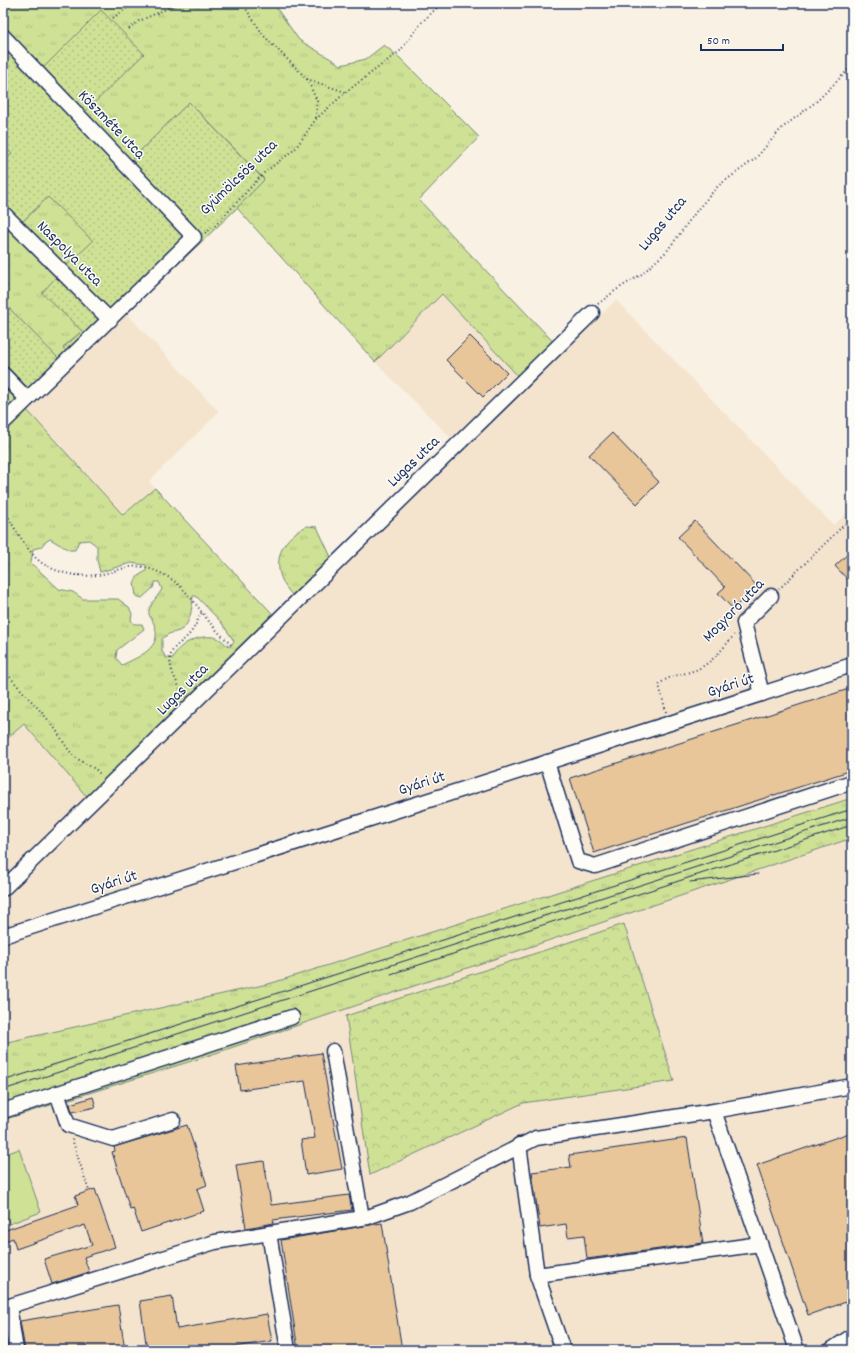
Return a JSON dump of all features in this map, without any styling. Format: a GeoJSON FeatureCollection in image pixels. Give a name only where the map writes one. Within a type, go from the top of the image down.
{"type":"FeatureCollection","features":[{"type":"Feature","properties":{"kind":"street","name":"Köszméte utca"},"geometry":{"type":"LineString","coordinates":[[3,36],[194,237]]}},
{"type":"Feature","properties":{"kind":"street","name":"Naspolya utca"},"geometry":{"type":"LineString","coordinates":[[3,213],[110,320]]}},
{"type":"Feature","properties":{"kind":"street","name":"Gyümölcsös utca"},"geometry":{"type":"LineString","coordinates":[[3,423],[194,237]]}},
{"type":"Feature","properties":{"kind":"street","name":"Lugas utca"},"geometry":{"type":"LineString","coordinates":[[3,889],[592,313]]}},
{"type":"Feature","properties":{"kind":"street"},"geometry":{"type":"LineString","coordinates":[[3,374],[27,399]]}},
{"type":"Feature","properties":{"kind":"street","name":"Mogyoró utca"},"geometry":{"type":"LineString","coordinates":[[744,623],[771,596]]}},
{"type":"Feature","properties":{"kind":"street"},"geometry":{"type":"LineString","coordinates":[[744,623],[762,694]]}},
{"type":"Feature","properties":{"kind":"street","name":"Gyári út"},"geometry":{"type":"LineString","coordinates":[[3,936],[852,665]]}},
{"type":"Feature","properties":{"kind":"street"},"geometry":{"type":"LineString","coordinates":[[547,762],[578,861],[595,866],[852,782]]}},
{"type":"Feature","properties":{"kind":"street"},"geometry":{"type":"LineString","coordinates":[[3,1111],[292,1017]]}},
{"type":"Feature","properties":{"kind":"street"},"geometry":{"type":"LineString","coordinates":[[334,1051],[362,1218]]}},
{"type":"Feature","properties":{"kind":"street"},"geometry":{"type":"LineString","coordinates":[[16,1350],[6,1307],[215,1242],[362,1218],[410,1202],[519,1145],[536,1138],[714,1110],[852,1086]]}},
{"type":"Feature","properties":{"kind":"street"},"geometry":{"type":"LineString","coordinates":[[57,1093],[68,1125],[113,1139],[173,1120]]}},
{"type":"Feature","properties":{"kind":"street"},"geometry":{"type":"LineString","coordinates":[[714,1110],[797,1350]]}},
{"type":"Feature","properties":{"kind":"street"},"geometry":{"type":"LineString","coordinates":[[519,1145],[537,1275],[563,1350]]}},
{"type":"Feature","properties":{"kind":"street"},"geometry":{"type":"LineString","coordinates":[[269,1233],[288,1350]]}},
{"type":"Feature","properties":{"kind":"street"},"geometry":{"type":"LineString","coordinates":[[537,1275],[760,1244]]}},
{"type":"Feature","properties":{"kind":"street"},"geometry":{"type":"LineString","coordinates":[[831,1350],[852,1336]]}},
{"type":"Feature","properties":{"kind":"path"},"geometry":{"type":"LineString","coordinates":[[113,18],[134,3]]}},
{"type":"Feature","properties":{"kind":"path"},"geometry":{"type":"LineString","coordinates":[[130,29],[145,18],[180,3]]}},
{"type":"Feature","properties":{"kind":"path"},"geometry":{"type":"LineString","coordinates":[[242,3],[264,36],[307,79],[317,101],[316,119]]}},
{"type":"Feature","properties":{"kind":"path","name":"Gyümölcsös utca"},"geometry":{"type":"LineString","coordinates":[[194,237],[214,227],[264,173],[295,149],[316,119],[346,92],[400,51],[422,22],[442,3]]}},
{"type":"Feature","properties":{"kind":"path","name":"Lugas utca"},"geometry":{"type":"LineString","coordinates":[[592,313],[599,303],[642,274],[667,251],[698,209],[718,186],[755,158],[782,128],[817,101],[852,66]]}},
{"type":"Feature","properties":{"kind":"path"},"geometry":{"type":"LineString","coordinates":[[307,79],[346,92]]}},
{"type":"Feature","properties":{"kind":"path"},"geometry":{"type":"LineString","coordinates":[[3,507],[34,556],[42,563],[58,570],[84,576],[102,575],[131,566],[146,567],[159,572],[184,588],[202,612],[241,655]]}},
{"type":"Feature","properties":{"kind":"path","name":"Mogyoró utca"},"geometry":{"type":"LineString","coordinates":[[771,596],[852,517]]}},
{"type":"Feature","properties":{"kind":"path"},"geometry":{"type":"LineString","coordinates":[[181,716],[181,694],[172,671],[170,660],[172,651],[176,644],[191,632],[202,612]]}},
{"type":"Feature","properties":{"kind":"path","name":"Mogyoró utca"},"geometry":{"type":"LineString","coordinates":[[669,724],[659,685],[664,679],[699,669],[720,652],[744,623]]}},
{"type":"Feature","properties":{"kind":"path"},"geometry":{"type":"LineString","coordinates":[[3,667],[21,691],[50,721],[73,755],[80,762],[98,771],[102,778],[103,791]]}},
{"type":"Feature","properties":{"kind":"path"},"geometry":{"type":"LineString","coordinates":[[68,1125],[89,1191]]}},
{"type":"Feature","properties":{"kind":"shaded area"},"geometry":{"type":"Polygon","coordinates":[[[442,294],[528,387],[616,300],[833,525],[852,510],[852,798],[272,983],[3,1043],[3,742],[24,724],[87,797],[283,625],[464,451],[375,362],[442,294]]]}},
{"type":"Feature","properties":{"kind":"shaded area"},"geometry":{"type":"Polygon","coordinates":[[[126,313],[219,412],[149,481],[155,488],[123,516],[26,409],[126,313]]]}},
{"type":"Feature","properties":{"kind":"shaded area"},"geometry":{"type":"Polygon","coordinates":[[[852,838],[852,1350],[3,1350],[3,1120],[198,1059],[852,838]],[[624,924],[523,1103],[674,1081],[624,924]]]}},
{"type":"Feature","properties":{"kind":"green space"},"geometry":{"type":"Polygon","coordinates":[[[3,3],[273,3],[299,40],[341,65],[366,59],[384,45],[400,58],[479,137],[419,200],[563,352],[528,387],[442,294],[375,362],[237,208],[264,179],[189,102],[129,163],[83,114],[101,10],[42,70],[3,27],[3,3]]]}},
{"type":"Feature","properties":{"kind":"green space"},"geometry":{"type":"Polygon","coordinates":[[[101,10],[144,54],[83,114],[129,162],[189,102],[264,180],[237,208],[3,431],[3,302],[60,360],[68,353],[63,348],[82,331],[42,293],[63,269],[93,241],[48,197],[21,223],[3,204],[3,162],[12,154],[3,145],[3,27],[42,69],[101,10]]]}},
{"type":"Feature","properties":{"kind":"green space"},"geometry":{"type":"Polygon","coordinates":[[[3,145],[13,154],[3,162],[3,145]]]}},
{"type":"Feature","properties":{"kind":"green space"},"geometry":{"type":"Polygon","coordinates":[[[48,197],[94,241],[63,269],[82,331],[63,347],[68,352],[60,361],[3,302],[3,204],[21,223],[48,197]]]}},
{"type":"Feature","properties":{"kind":"green space"},"geometry":{"type":"Polygon","coordinates":[[[26,409],[123,515],[155,488],[283,625],[87,797],[24,724],[3,742],[3,431],[26,409]],[[50,539],[41,547],[33,549],[31,563],[59,589],[73,592],[83,599],[118,599],[129,607],[132,614],[131,620],[134,624],[142,624],[144,629],[117,650],[116,658],[122,665],[142,655],[148,650],[155,639],[156,632],[149,614],[149,610],[162,589],[159,582],[155,582],[153,588],[142,598],[136,596],[134,583],[138,576],[146,571],[146,565],[131,563],[100,572],[97,560],[97,546],[89,540],[79,541],[75,550],[69,550],[50,539]],[[193,596],[190,616],[186,625],[183,629],[169,634],[162,639],[162,651],[166,658],[173,658],[185,644],[198,638],[217,638],[230,647],[234,641],[221,622],[196,596],[193,596]]]}},
{"type":"Feature","properties":{"kind":"green space"},"geometry":{"type":"Polygon","coordinates":[[[307,526],[317,527],[331,557],[329,566],[293,596],[285,586],[281,576],[279,557],[288,539],[307,526]]]}},
{"type":"Feature","properties":{"kind":"green space"},"geometry":{"type":"Polygon","coordinates":[[[852,798],[852,838],[198,1059],[3,1120],[3,1043],[272,983],[852,798]]]}},
{"type":"Feature","properties":{"kind":"green space"},"geometry":{"type":"Polygon","coordinates":[[[624,924],[674,1081],[523,1103],[370,1175],[346,1016],[624,924]]]}},
{"type":"Feature","properties":{"kind":"green space"},"geometry":{"type":"Polygon","coordinates":[[[19,1149],[41,1212],[9,1224],[3,1207],[3,1155],[19,1149]]]}},
{"type":"Feature","properties":{"kind":"building"},"geometry":{"type":"Polygon","coordinates":[[[470,336],[507,373],[483,397],[446,360],[470,336]]]}},
{"type":"Feature","properties":{"kind":"building"},"geometry":{"type":"Polygon","coordinates":[[[612,433],[659,482],[637,504],[589,455],[612,433]]]}},
{"type":"Feature","properties":{"kind":"building"},"geometry":{"type":"Polygon","coordinates":[[[695,521],[757,586],[733,609],[718,593],[725,587],[678,537],[695,521]]]}},
{"type":"Feature","properties":{"kind":"building"},"geometry":{"type":"Polygon","coordinates":[[[852,550],[852,584],[835,566],[852,550]]]}},
{"type":"Feature","properties":{"kind":"building"},"geometry":{"type":"Polygon","coordinates":[[[852,688],[852,770],[594,853],[570,778],[852,688]]]}},
{"type":"Feature","properties":{"kind":"building"},"geometry":{"type":"Polygon","coordinates":[[[321,1053],[342,1169],[306,1175],[301,1140],[315,1138],[305,1081],[240,1090],[236,1066],[321,1053]]]}},
{"type":"Feature","properties":{"kind":"building"},"geometry":{"type":"Polygon","coordinates":[[[93,1097],[96,1107],[72,1112],[70,1104],[93,1097]]]}},
{"type":"Feature","properties":{"kind":"building"},"geometry":{"type":"Polygon","coordinates":[[[187,1125],[207,1185],[197,1189],[204,1211],[141,1232],[133,1208],[130,1209],[112,1152],[115,1151],[114,1147],[187,1125]]]}},
{"type":"Feature","properties":{"kind":"building"},"geometry":{"type":"Polygon","coordinates":[[[852,1132],[852,1300],[808,1315],[757,1165],[852,1132]]]}},
{"type":"Feature","properties":{"kind":"building"},"geometry":{"type":"Polygon","coordinates":[[[687,1138],[703,1243],[587,1259],[584,1235],[568,1237],[566,1224],[540,1228],[532,1172],[571,1167],[569,1155],[687,1138]]]}},
{"type":"Feature","properties":{"kind":"building"},"geometry":{"type":"Polygon","coordinates":[[[264,1161],[271,1205],[349,1195],[352,1210],[273,1220],[274,1223],[246,1228],[236,1165],[264,1161]]]}},
{"type":"Feature","properties":{"kind":"building"},"geometry":{"type":"Polygon","coordinates":[[[95,1189],[115,1247],[84,1257],[89,1272],[52,1284],[44,1259],[92,1245],[85,1225],[16,1249],[13,1238],[3,1242],[3,1231],[78,1205],[75,1196],[95,1189]]]}},
{"type":"Feature","properties":{"kind":"building"},"geometry":{"type":"Polygon","coordinates":[[[382,1223],[402,1350],[298,1350],[281,1240],[382,1223]]]}},
{"type":"Feature","properties":{"kind":"building"},"geometry":{"type":"Polygon","coordinates":[[[172,1296],[177,1329],[267,1314],[272,1341],[215,1350],[147,1350],[140,1301],[172,1296]]]}},
{"type":"Feature","properties":{"kind":"building"},"geometry":{"type":"Polygon","coordinates":[[[118,1305],[125,1350],[25,1350],[20,1321],[118,1305]]]}},
{"type":"Feature","properties":{"kind":"tram line"},"geometry":{"type":"LineString","coordinates":[[3,1081],[852,809]]}},
{"type":"Feature","properties":{"kind":"tram line"},"geometry":{"type":"LineString","coordinates":[[3,1090],[852,817]]}},
{"type":"Feature","properties":{"kind":"tram line"},"geometry":{"type":"LineString","coordinates":[[391,974],[852,825]]}},
{"type":"Feature","properties":{"kind":"tram line"},"geometry":{"type":"LineString","coordinates":[[690,882],[758,874]]}}]}
